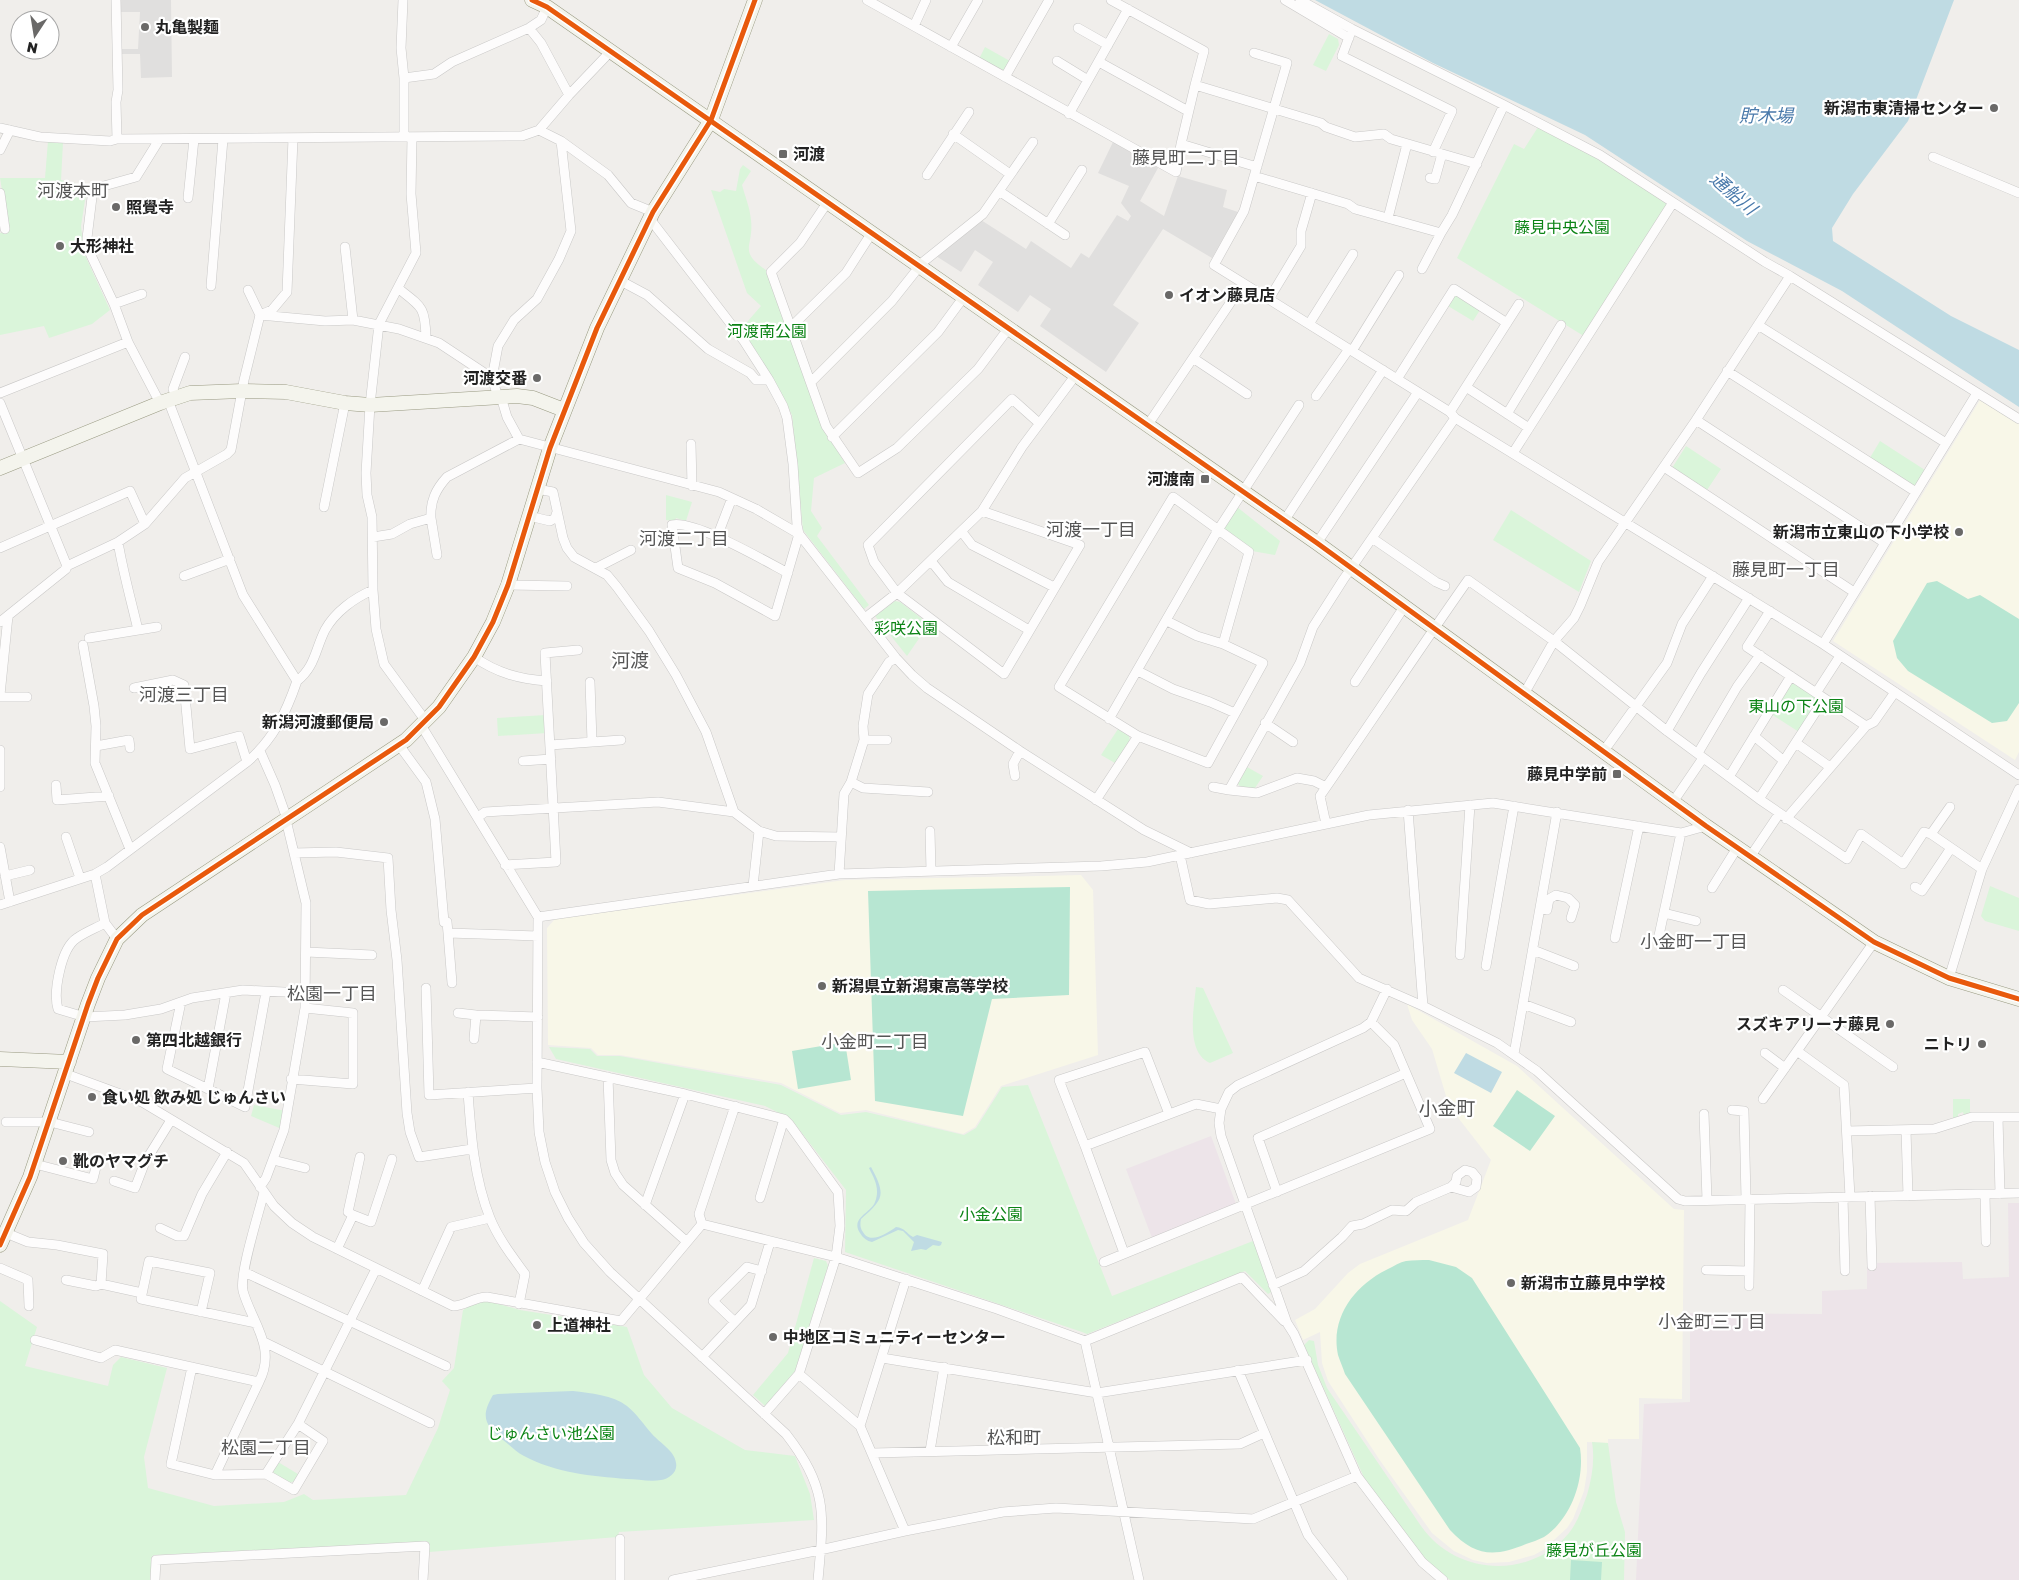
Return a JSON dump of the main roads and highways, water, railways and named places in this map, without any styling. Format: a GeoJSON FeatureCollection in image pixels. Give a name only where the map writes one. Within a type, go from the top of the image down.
{"type":"FeatureCollection","features":[{"type":"Feature","properties":{"kind":"water","name":"貯木場"},"geometry":{"type":"Polygon","coordinates":[[[1315,0],[1954,0],[1908,121],[1853,194],[1832,228],[1833,241],[1951,316],[2019,350],[2019,407],[1842,291],[1747,241],[1585,135],[1433,63],[1315,0]]]}},
{"type":"Feature","properties":{"kind":"water"},"geometry":{"type":"Polygon","coordinates":[[[1466,1053],[1502,1072],[1491,1093],[1454,1073],[1466,1053]]]}},
{"type":"Feature","properties":{"kind":"water"},"geometry":{"type":"Polygon","coordinates":[[[871,1167],[879,1184],[880,1196],[874,1206],[861,1219],[860,1224],[866,1236],[870,1238],[879,1237],[896,1227],[903,1230],[913,1237],[917,1235],[942,1242],[941,1245],[933,1245],[926,1250],[911,1251],[914,1242],[903,1231],[898,1230],[872,1242],[862,1236],[858,1228],[859,1220],[873,1206],[877,1193],[875,1181],[869,1168],[871,1167]]]}},
{"type":"Feature","properties":{"kind":"water"},"geometry":{"type":"Polygon","coordinates":[[[573,1391],[608,1397],[627,1406],[673,1455],[676,1469],[670,1477],[657,1481],[648,1481],[587,1475],[561,1470],[536,1462],[518,1453],[492,1430],[486,1420],[487,1409],[493,1395],[573,1391]]]}},
{"type":"Feature","properties":{"kind":"place","name":"丸亀製麺"},"geometry":{"type":"Point","coordinates":[145,27]}},
{"type":"Feature","properties":{"kind":"place","name":"新潟市東清掃センター"},"geometry":{"type":"Point","coordinates":[1994,108]}},
{"type":"Feature","properties":{"kind":"place","name":"河渡"},"geometry":{"type":"Point","coordinates":[783,154]}},
{"type":"Feature","properties":{"kind":"place","name":"照覺寺"},"geometry":{"type":"Point","coordinates":[116,207]}},
{"type":"Feature","properties":{"kind":"place","name":"大形神社"},"geometry":{"type":"Point","coordinates":[60,246]}},
{"type":"Feature","properties":{"kind":"place","name":"イオン藤見店"},"geometry":{"type":"Point","coordinates":[1169,295]}},
{"type":"Feature","properties":{"kind":"place","name":"河渡交番"},"geometry":{"type":"Point","coordinates":[537,378]}},
{"type":"Feature","properties":{"kind":"place","name":"河渡南"},"geometry":{"type":"Point","coordinates":[1205,479]}},
{"type":"Feature","properties":{"kind":"place","name":"新潟市立東山の下小学校"},"geometry":{"type":"Point","coordinates":[1959,532]}},
{"type":"Feature","properties":{"kind":"place","name":"新潟河渡郵便局"},"geometry":{"type":"Point","coordinates":[384,722]}},
{"type":"Feature","properties":{"kind":"place","name":"藤見中学前"},"geometry":{"type":"Point","coordinates":[1617,774]}},
{"type":"Feature","properties":{"kind":"place","name":"新潟県立新潟東高等学校"},"geometry":{"type":"Point","coordinates":[822,986]}},
{"type":"Feature","properties":{"kind":"place","name":"スズキアリーナ藤見"},"geometry":{"type":"Point","coordinates":[1890,1024]}},
{"type":"Feature","properties":{"kind":"place","name":"第四北越銀行"},"geometry":{"type":"Point","coordinates":[136,1040]}},
{"type":"Feature","properties":{"kind":"place","name":"ニトリ"},"geometry":{"type":"Point","coordinates":[1982,1044]}},
{"type":"Feature","properties":{"kind":"place","name":"食い処 飲み処 じゅんさい"},"geometry":{"type":"Point","coordinates":[92,1097]}},
{"type":"Feature","properties":{"kind":"place","name":"靴のヤマグチ"},"geometry":{"type":"Point","coordinates":[63,1161]}},
{"type":"Feature","properties":{"kind":"place","name":"新潟市立藤見中学校"},"geometry":{"type":"Point","coordinates":[1511,1283]}},
{"type":"Feature","properties":{"kind":"place","name":"上道神社"},"geometry":{"type":"Point","coordinates":[537,1325]}},
{"type":"Feature","properties":{"kind":"place","name":"中地区コミュニティーセンター"},"geometry":{"type":"Point","coordinates":[773,1337]}},
{"type":"Feature","properties":{"kind":"district","name":"藤見町二丁目"},"geometry":{"type":"Point","coordinates":[1186,157]}},
{"type":"Feature","properties":{"kind":"district","name":"河渡本町"},"geometry":{"type":"Point","coordinates":[73,190]}},
{"type":"Feature","properties":{"kind":"district","name":"河渡一丁目"},"geometry":{"type":"Point","coordinates":[1091,529]}},
{"type":"Feature","properties":{"kind":"district","name":"河渡二丁目"},"geometry":{"type":"Point","coordinates":[684,538]}},
{"type":"Feature","properties":{"kind":"district","name":"藤見町一丁目"},"geometry":{"type":"Point","coordinates":[1786,569]}},
{"type":"Feature","properties":{"kind":"district","name":"河渡"},"geometry":{"type":"Point","coordinates":[630,659]}},
{"type":"Feature","properties":{"kind":"district","name":"河渡三丁目"},"geometry":{"type":"Point","coordinates":[184,694]}},
{"type":"Feature","properties":{"kind":"district","name":"小金町一丁目"},"geometry":{"type":"Point","coordinates":[1694,941]}},
{"type":"Feature","properties":{"kind":"district","name":"松園一丁目"},"geometry":{"type":"Point","coordinates":[332,993]}},
{"type":"Feature","properties":{"kind":"district","name":"小金町二丁目"},"geometry":{"type":"Point","coordinates":[875,1041]}},
{"type":"Feature","properties":{"kind":"district","name":"小金町"},"geometry":{"type":"Point","coordinates":[1447,1107]}},
{"type":"Feature","properties":{"kind":"district","name":"小金町三丁目"},"geometry":{"type":"Point","coordinates":[1712,1321]}},
{"type":"Feature","properties":{"kind":"district","name":"松和町"},"geometry":{"type":"Point","coordinates":[1014,1437]}},
{"type":"Feature","properties":{"kind":"district","name":"松園二丁目"},"geometry":{"type":"Point","coordinates":[266,1447]}},
{"type":"Feature","properties":{"kind":"water label","name":"通船川"},"geometry":{"type":"Point","coordinates":[1734,193]}},
{"type":"Feature","properties":{"kind":"park label","name":"藤見中央公園"},"geometry":{"type":"Point","coordinates":[1562,227]}},
{"type":"Feature","properties":{"kind":"park label","name":"河渡南公園"},"geometry":{"type":"Point","coordinates":[767,331]}},
{"type":"Feature","properties":{"kind":"park label","name":"彩咲公園"},"geometry":{"type":"Point","coordinates":[906,628]}},
{"type":"Feature","properties":{"kind":"park label","name":"東山の下公園"},"geometry":{"type":"Point","coordinates":[1796,706]}},
{"type":"Feature","properties":{"kind":"park label","name":"小金公園"},"geometry":{"type":"Point","coordinates":[991,1214]}},
{"type":"Feature","properties":{"kind":"park label","name":"じゅんさい池公園"},"geometry":{"type":"Point","coordinates":[551,1433]}},
{"type":"Feature","properties":{"kind":"park label","name":"藤見が丘公園"},"geometry":{"type":"Point","coordinates":[1594,1550]}}]}
